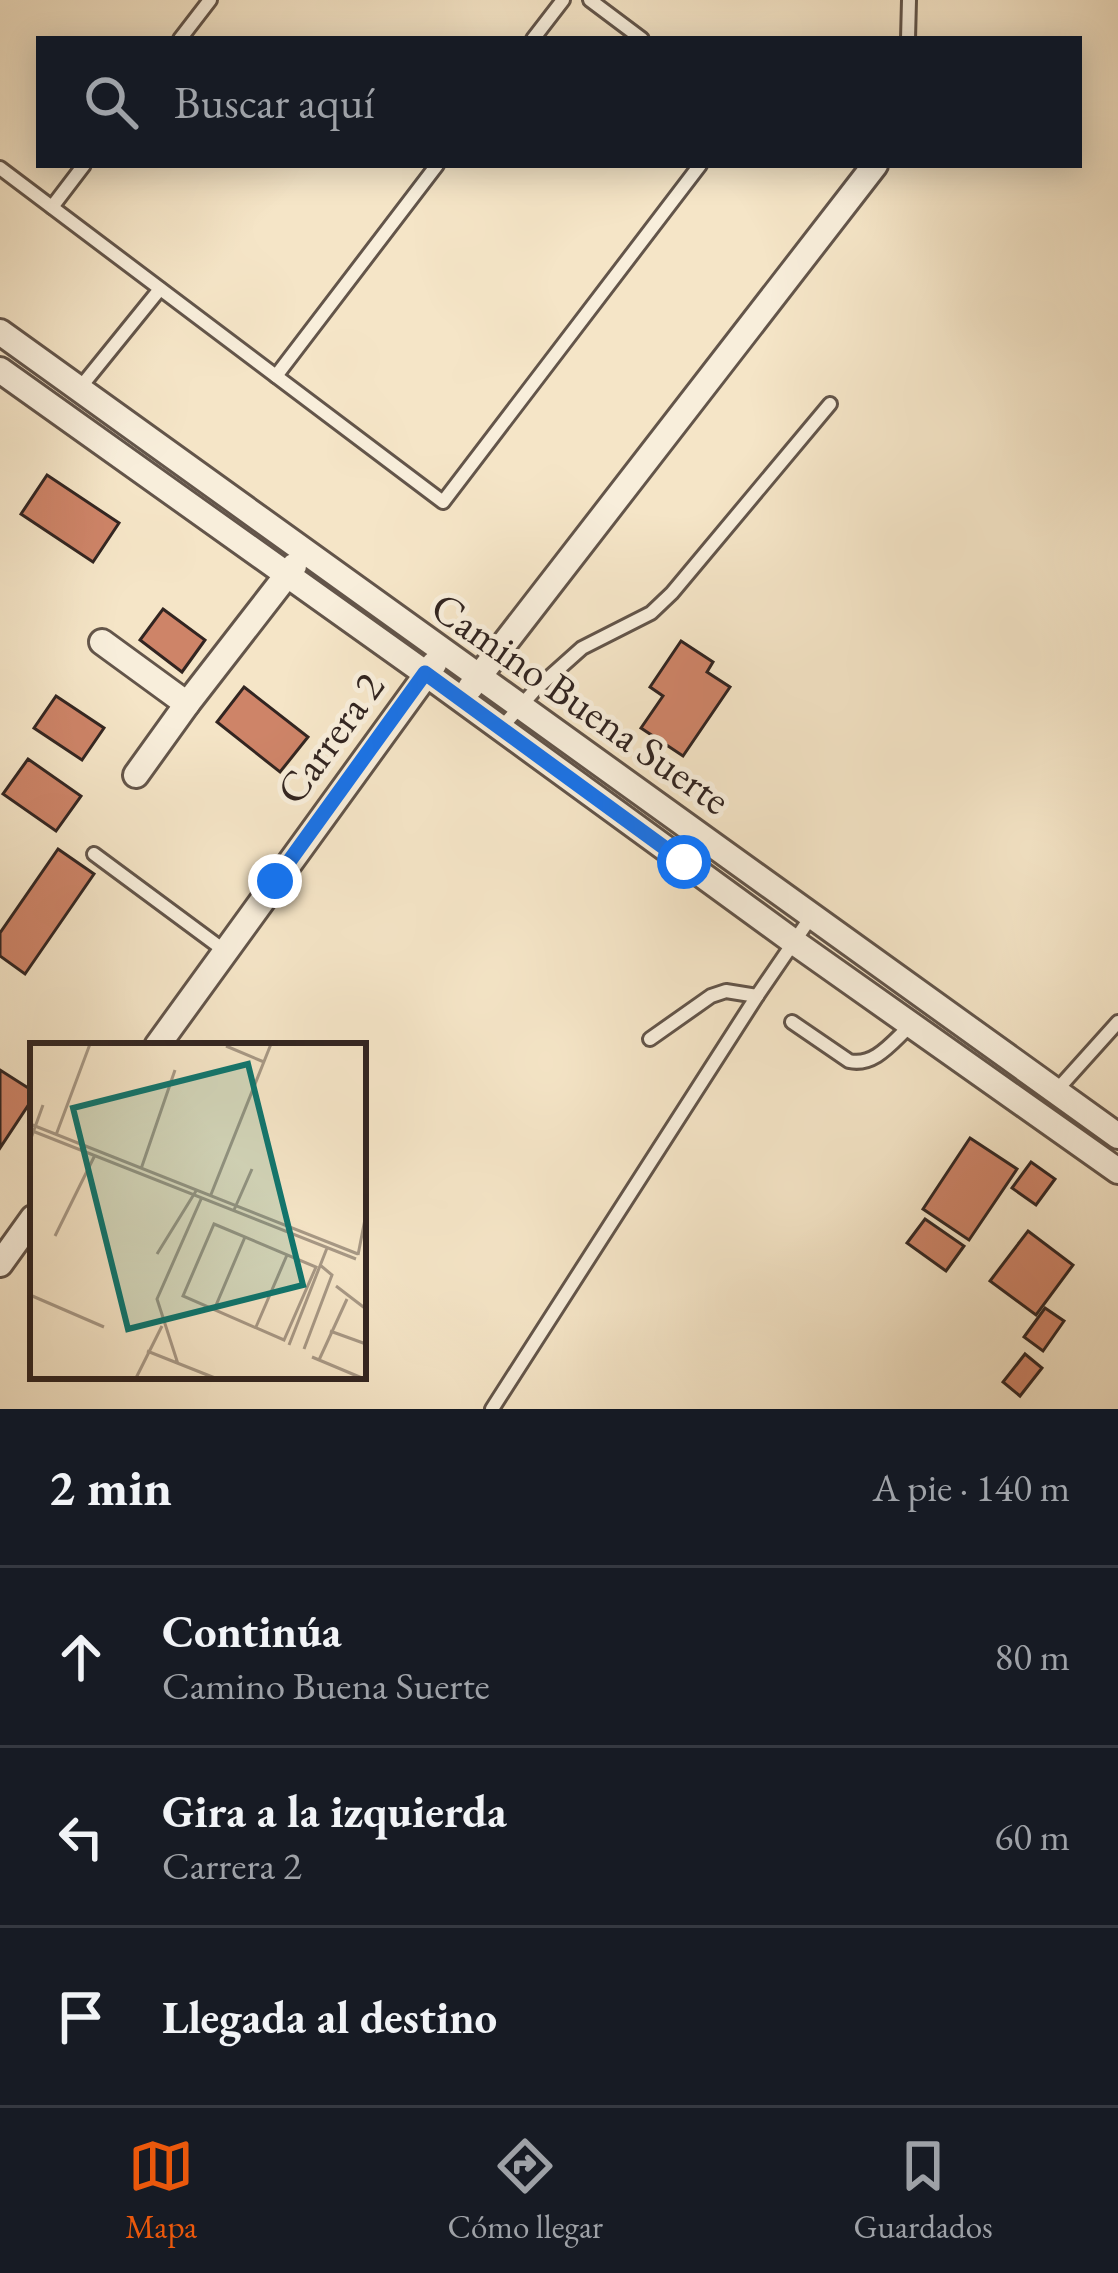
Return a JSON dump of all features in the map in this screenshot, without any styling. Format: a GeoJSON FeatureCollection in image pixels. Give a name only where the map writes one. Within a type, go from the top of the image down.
{"type":"FeatureCollection","features":[{"type":"Feature","properties":{"kind":"street"},"geometry":{"type":"LineString","coordinates":[[461,699],[873,168]]}},
{"type":"Feature","properties":{"kind":"street","name":"Camino Buena Suerte"},"geometry":{"type":"LineString","coordinates":[[0,332],[1118,1136]]}},
{"type":"Feature","properties":{"kind":"street","name":"Camino Buena Suerte"},"geometry":{"type":"LineString","coordinates":[[0,370],[1118,1171]]}},
{"type":"Feature","properties":{"kind":"street"},"geometry":{"type":"LineString","coordinates":[[62,413],[80,389]]}},
{"type":"Feature","properties":{"kind":"street"},"geometry":{"type":"LineString","coordinates":[[136,775],[304,553]]}},
{"type":"Feature","properties":{"kind":"street"},"geometry":{"type":"LineString","coordinates":[[103,642],[187,704]]}},
{"type":"Feature","properties":{"kind":"street","name":"Carrera 2"},"geometry":{"type":"LineString","coordinates":[[159,1043],[443,653]]}},
{"type":"Feature","properties":{"kind":"street"},"geometry":{"type":"LineString","coordinates":[[948,1050],[967,1027]]}},
{"type":"Feature","properties":{"kind":"street"},"geometry":{"type":"LineString","coordinates":[[0,1264],[30,1222]]}},
{"type":"Feature","properties":{"kind":"lane"},"geometry":{"type":"LineString","coordinates":[[182,36],[210,0]]}},
{"type":"Feature","properties":{"kind":"lane"},"geometry":{"type":"LineString","coordinates":[[535,36],[563,0]]}},
{"type":"Feature","properties":{"kind":"lane"},"geometry":{"type":"LineString","coordinates":[[590,0],[638,36]]}},
{"type":"Feature","properties":{"kind":"lane"},"geometry":{"type":"LineString","coordinates":[[908,36],[909,0]]}},
{"type":"Feature","properties":{"kind":"lane"},"geometry":{"type":"LineString","coordinates":[[0,168],[443,502],[698,168]]}},
{"type":"Feature","properties":{"kind":"lane"},"geometry":{"type":"LineString","coordinates":[[52,207],[82,168]]}},
{"type":"Feature","properties":{"kind":"lane"},"geometry":{"type":"LineString","coordinates":[[276,376],[435,168]]}},
{"type":"Feature","properties":{"kind":"lane"},"geometry":{"type":"LineString","coordinates":[[80,389],[160,289]]}},
{"type":"Feature","properties":{"kind":"lane"},"geometry":{"type":"LineString","coordinates":[[500,729],[582,648],[651,613],[830,404]]}},
{"type":"Feature","properties":{"kind":"lane"},"geometry":{"type":"LineString","coordinates":[[94,854],[225,951]]}},
{"type":"Feature","properties":{"kind":"lane"},"geometry":{"type":"LineString","coordinates":[[491,1409],[813,914]]}},
{"type":"Feature","properties":{"kind":"lane"},"geometry":{"type":"LineString","coordinates":[[650,1040],[711,996],[726,991],[757,996]]}},
{"type":"Feature","properties":{"kind":"lane"},"geometry":{"type":"LineString","coordinates":[[792,1022],[858,1064],[869,1061],[911,1024]]}},
{"type":"Feature","properties":{"kind":"lane"},"geometry":{"type":"LineString","coordinates":[[1056,1091],[1118,1022]]}},
{"type":"Feature","properties":{"kind":"building"},"geometry":{"type":"Polygon","coordinates":[[[47,475],[119,523],[93,562],[21,514],[47,475]]]}},
{"type":"Feature","properties":{"kind":"building"},"geometry":{"type":"Polygon","coordinates":[[[163,609],[205,640],[182,672],[140,640],[163,609]]]}},
{"type":"Feature","properties":{"kind":"building"},"geometry":{"type":"Polygon","coordinates":[[[681,641],[713,662],[707,672],[730,687],[683,756],[641,728],[663,696],[650,687],[681,641]]]}},
{"type":"Feature","properties":{"kind":"building"},"geometry":{"type":"Polygon","coordinates":[[[244,687],[308,737],[280,772],[217,722],[244,687]]]}},
{"type":"Feature","properties":{"kind":"building"},"geometry":{"type":"Polygon","coordinates":[[[56,696],[104,728],[82,760],[34,728],[56,696]]]}},
{"type":"Feature","properties":{"kind":"building"},"geometry":{"type":"Polygon","coordinates":[[[28,759],[81,796],[56,831],[3,794],[28,759]]]}},
{"type":"Feature","properties":{"kind":"building"},"geometry":{"type":"Polygon","coordinates":[[[58,849],[94,874],[25,974],[0,956],[0,933],[58,849]]]}},
{"type":"Feature","properties":{"kind":"building"},"geometry":{"type":"Polygon","coordinates":[[[0,1070],[30,1089],[30,1103],[0,1148],[0,1070]]]}},
{"type":"Feature","properties":{"kind":"building"},"geometry":{"type":"Polygon","coordinates":[[[970,1138],[1017,1169],[969,1240],[923,1209],[970,1138]]]}},
{"type":"Feature","properties":{"kind":"building"},"geometry":{"type":"Polygon","coordinates":[[[1031,1162],[1055,1179],[1036,1205],[1012,1188],[1031,1162]]]}},
{"type":"Feature","properties":{"kind":"building"},"geometry":{"type":"Polygon","coordinates":[[[925,1219],[964,1246],[946,1271],[907,1243],[925,1219]]]}},
{"type":"Feature","properties":{"kind":"building"},"geometry":{"type":"Polygon","coordinates":[[[1028,1231],[1073,1265],[1036,1315],[990,1281],[1028,1231]]]}},
{"type":"Feature","properties":{"kind":"building"},"geometry":{"type":"Polygon","coordinates":[[[1045,1308],[1064,1321],[1043,1351],[1024,1337],[1045,1308]]]}},
{"type":"Feature","properties":{"kind":"building"},"geometry":{"type":"Polygon","coordinates":[[[1025,1354],[1042,1368],[1020,1396],[1003,1382],[1025,1354]]]}},
{"type":"Feature","properties":{"kind":"route"},"geometry":{"type":"LineString","coordinates":[[275,881],[425,673],[684,862]]}}]}
